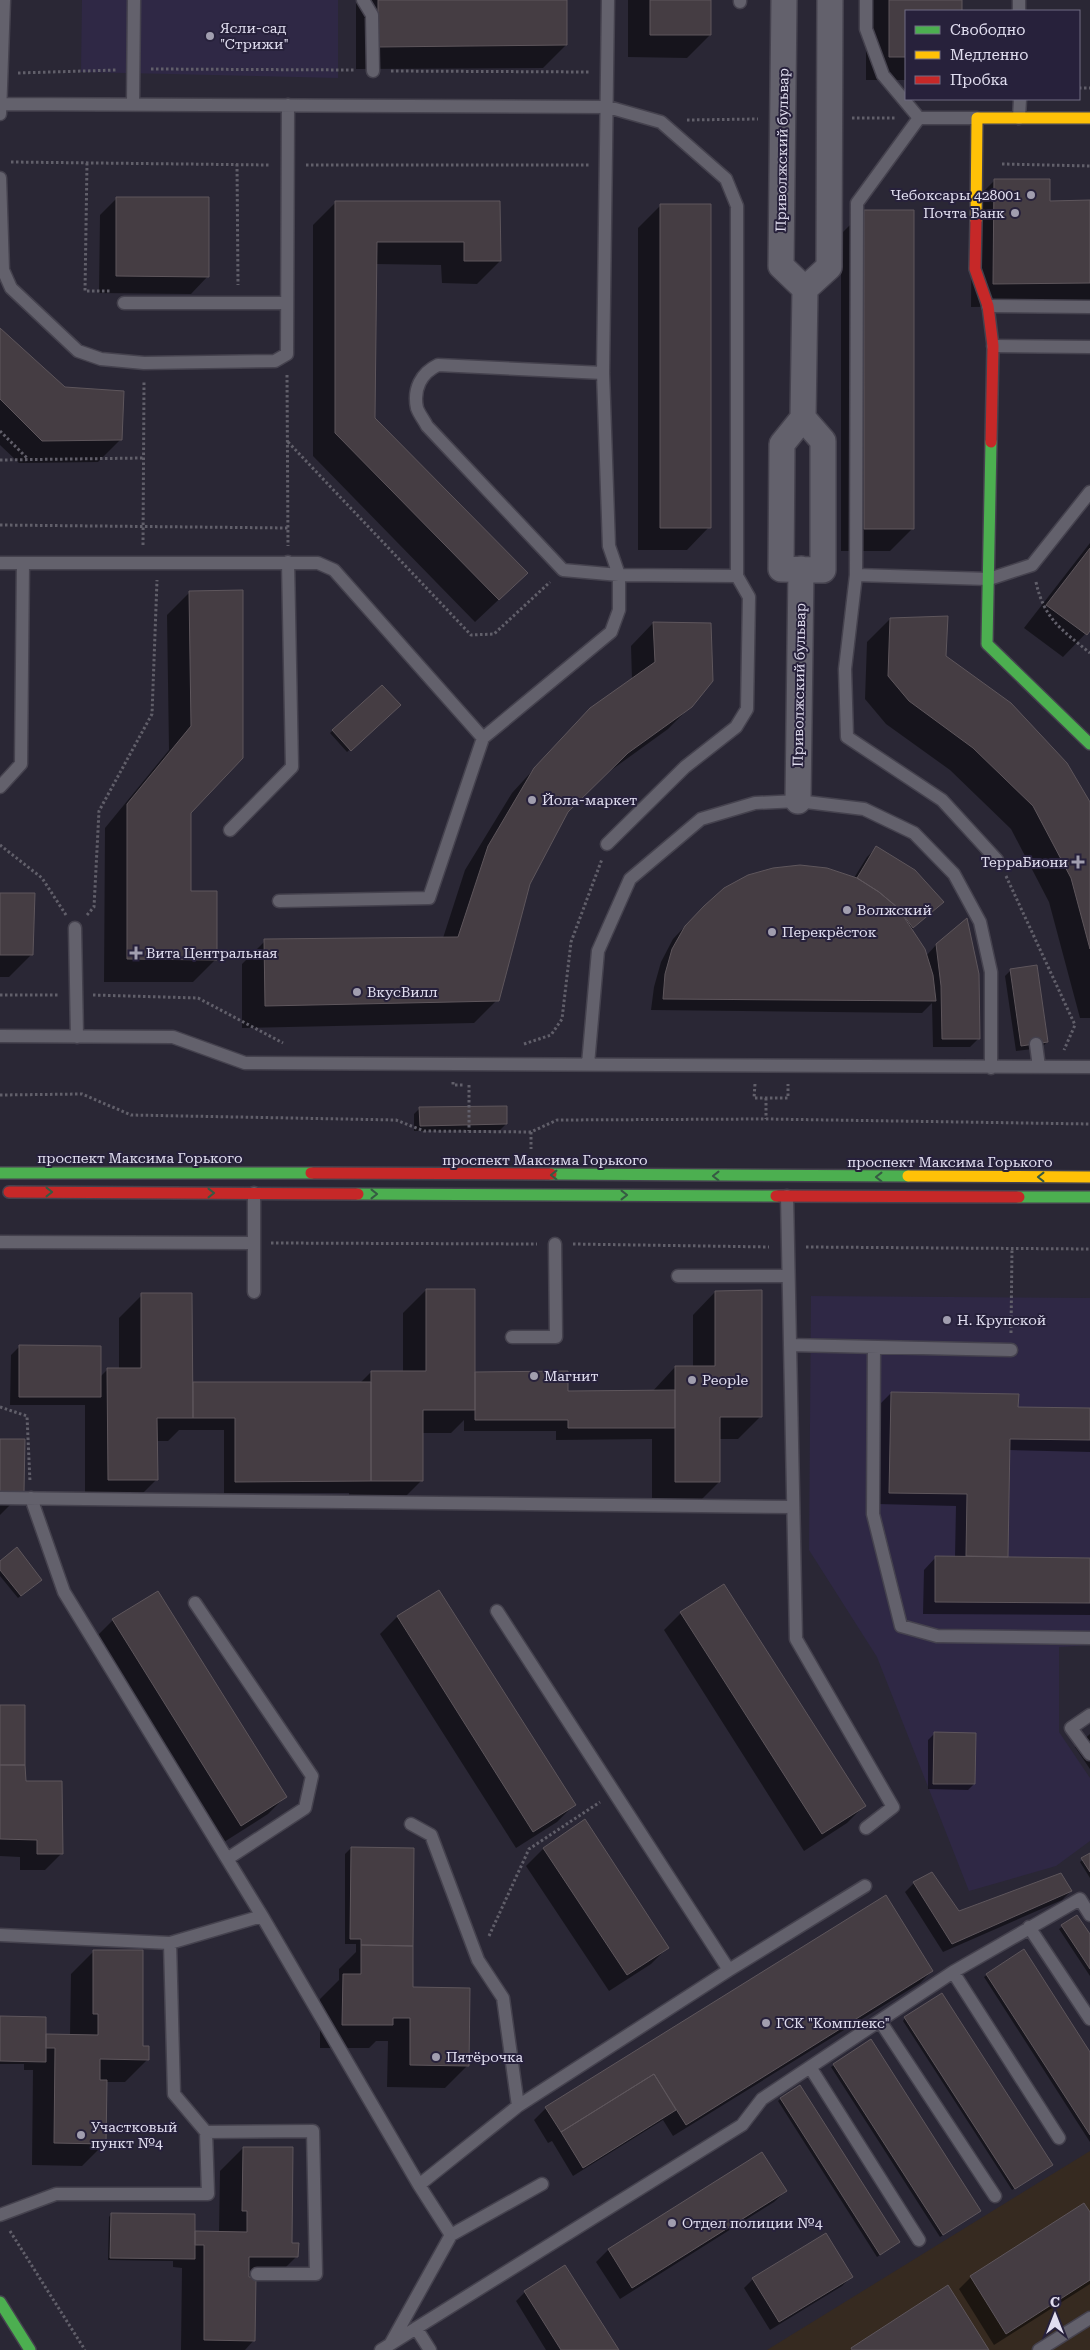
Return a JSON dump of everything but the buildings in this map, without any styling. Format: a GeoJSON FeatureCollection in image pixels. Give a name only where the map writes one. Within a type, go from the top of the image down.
{"type":"FeatureCollection","features":[{"type":"Feature","properties":{"kind":"main road"},"geometry":{"type":"LineString","coordinates":[[1090,118],[977,118],[975,269],[988,306],[993,346],[987,644],[1090,744]]}},
{"type":"Feature","properties":{"kind":"main road","name":"проспект Максима Горького"},"geometry":{"type":"LineString","coordinates":[[0,1173],[1090,1177]]}},
{"type":"Feature","properties":{"kind":"main road"},"geometry":{"type":"LineString","coordinates":[[254,1173],[254,1194]]}},
{"type":"Feature","properties":{"kind":"main road"},"geometry":{"type":"LineString","coordinates":[[786,1176],[787,1196]]}},
{"type":"Feature","properties":{"kind":"main road"},"geometry":{"type":"LineString","coordinates":[[0,1192],[1090,1197]]}},
{"type":"Feature","properties":{"kind":"main road"},"geometry":{"type":"LineString","coordinates":[[0,2302],[30,2350]]}},
{"type":"Feature","properties":{"kind":"street","name":"Приволжский бульвар"},"geometry":{"type":"LineString","coordinates":[[784,0],[781,266],[806,289]]}},
{"type":"Feature","properties":{"kind":"street"},"geometry":{"type":"LineString","coordinates":[[802,418],[823,441],[823,570],[781,569],[782,444],[802,418],[806,289],[829,267],[830,0]]}},
{"type":"Feature","properties":{"kind":"street","name":"Приволжский бульвар"},"geometry":{"type":"LineString","coordinates":[[798,801],[801,569]]}},
{"type":"Feature","properties":{"kind":"lane"},"geometry":{"type":"LineString","coordinates":[[0,114],[4,0]]}},
{"type":"Feature","properties":{"kind":"lane"},"geometry":{"type":"LineString","coordinates":[[133,104],[134,0]]}},
{"type":"Feature","properties":{"kind":"lane"},"geometry":{"type":"LineString","coordinates":[[363,0],[372,15],[373,71]]}},
{"type":"Feature","properties":{"kind":"lane"},"geometry":{"type":"LineString","coordinates":[[279,901],[429,898],[483,738],[610,632],[619,610],[619,575],[608,546],[603,373],[608,0]]}},
{"type":"Feature","properties":{"kind":"lane"},"geometry":{"type":"LineString","coordinates":[[866,0],[866,29],[883,75],[919,118]]}},
{"type":"Feature","properties":{"kind":"lane"},"geometry":{"type":"LineString","coordinates":[[1019,118],[1020,100]]}},
{"type":"Feature","properties":{"kind":"lane"},"geometry":{"type":"LineString","coordinates":[[0,104],[608,108],[661,122],[726,179],[737,206],[737,576],[749,598],[747,709],[736,727],[685,767],[607,844]]}},
{"type":"Feature","properties":{"kind":"lane"},"geometry":{"type":"LineString","coordinates":[[0,178],[3,270],[11,288],[78,351],[101,359],[144,363],[275,361],[287,354],[288,105]]}},
{"type":"Feature","properties":{"kind":"lane"},"geometry":{"type":"LineString","coordinates":[[919,118],[977,118]]}},
{"type":"Feature","properties":{"kind":"lane"},"geometry":{"type":"LineString","coordinates":[[919,118],[857,203],[856,575],[845,668],[847,737],[942,800],[997,860]]}},
{"type":"Feature","properties":{"kind":"lane"},"geometry":{"type":"LineString","coordinates":[[124,302],[287,302]]}},
{"type":"Feature","properties":{"kind":"lane"},"geometry":{"type":"LineString","coordinates":[[988,306],[1090,307]]}},
{"type":"Feature","properties":{"kind":"lane"},"geometry":{"type":"LineString","coordinates":[[993,346],[1090,347]]}},
{"type":"Feature","properties":{"kind":"lane"},"geometry":{"type":"LineString","coordinates":[[603,373],[438,365],[426,371],[418,389],[418,408],[427,426],[563,570],[619,575],[737,576]]}},
{"type":"Feature","properties":{"kind":"lane"},"geometry":{"type":"LineString","coordinates":[[856,575],[989,579],[1032,565],[1090,492]]}},
{"type":"Feature","properties":{"kind":"lane"},"geometry":{"type":"LineString","coordinates":[[230,830],[292,767],[288,562]]}},
{"type":"Feature","properties":{"kind":"lane"},"geometry":{"type":"LineString","coordinates":[[0,563],[318,563],[334,570],[483,738]]}},
{"type":"Feature","properties":{"kind":"lane"},"geometry":{"type":"LineString","coordinates":[[0,787],[21,764],[22,563]]}},
{"type":"Feature","properties":{"kind":"lane"},"geometry":{"type":"LineString","coordinates":[[588,1064],[598,951],[630,879],[701,819],[755,803],[798,801],[864,809],[914,833],[954,874],[980,922],[991,972],[991,1068]]}},
{"type":"Feature","properties":{"kind":"lane"},"geometry":{"type":"LineString","coordinates":[[75,928],[76,1036]]}},
{"type":"Feature","properties":{"kind":"lane"},"geometry":{"type":"LineString","coordinates":[[0,1036],[173,1037],[245,1063],[1090,1067]]}},
{"type":"Feature","properties":{"kind":"lane"},"geometry":{"type":"LineString","coordinates":[[1036,1044],[1039,1067]]}},
{"type":"Feature","properties":{"kind":"lane"},"geometry":{"type":"LineString","coordinates":[[254,1194],[254,1292]]}},
{"type":"Feature","properties":{"kind":"lane"},"geometry":{"type":"LineString","coordinates":[[787,1196],[796,1639],[893,1807],[866,1828]]}},
{"type":"Feature","properties":{"kind":"lane"},"geometry":{"type":"LineString","coordinates":[[0,1242],[254,1243]]}},
{"type":"Feature","properties":{"kind":"lane"},"geometry":{"type":"LineString","coordinates":[[512,1337],[556,1337],[555,1244]]}},
{"type":"Feature","properties":{"kind":"lane"},"geometry":{"type":"LineString","coordinates":[[678,1276],[788,1276]]}},
{"type":"Feature","properties":{"kind":"lane"},"geometry":{"type":"LineString","coordinates":[[790,1345],[1011,1350]]}},
{"type":"Feature","properties":{"kind":"lane"},"geometry":{"type":"LineString","coordinates":[[874,1348],[873,1514],[901,1626],[937,1636],[1090,1638]]}},
{"type":"Feature","properties":{"kind":"lane"},"geometry":{"type":"LineString","coordinates":[[0,1498],[793,1507]]}},
{"type":"Feature","properties":{"kind":"lane"},"geometry":{"type":"LineString","coordinates":[[31,1498],[64,1592],[262,1916],[419,2186],[451,2235]]}},
{"type":"Feature","properties":{"kind":"lane"},"geometry":{"type":"LineString","coordinates":[[195,1603],[312,1776],[306,1808],[227,1859]]}},
{"type":"Feature","properties":{"kind":"lane"},"geometry":{"type":"LineString","coordinates":[[496,1611],[729,1970]]}},
{"type":"Feature","properties":{"kind":"lane"},"geometry":{"type":"LineString","coordinates":[[1090,1715],[1071,1728],[1090,1754]]}},
{"type":"Feature","properties":{"kind":"lane"},"geometry":{"type":"LineString","coordinates":[[411,1824],[431,1835],[478,1960],[503,1998],[518,2106]]}},
{"type":"Feature","properties":{"kind":"lane"},"geometry":{"type":"LineString","coordinates":[[419,2186],[518,2106],[729,1970],[865,1886]]}},
{"type":"Feature","properties":{"kind":"lane"},"geometry":{"type":"LineString","coordinates":[[386,2347],[742,2125],[762,2099],[953,1972],[1080,1899],[1090,1915]]}},
{"type":"Feature","properties":{"kind":"lane"},"geometry":{"type":"LineString","coordinates":[[0,1935],[170,1943],[262,1916]]}},
{"type":"Feature","properties":{"kind":"lane"},"geometry":{"type":"LineString","coordinates":[[1029,1927],[1090,2019]]}},
{"type":"Feature","properties":{"kind":"lane"},"geometry":{"type":"LineString","coordinates":[[3,2219],[56,2194],[208,2194],[206,2132],[174,2094],[170,1943]]}},
{"type":"Feature","properties":{"kind":"lane"},"geometry":{"type":"LineString","coordinates":[[953,1972],[1060,2138]]}},
{"type":"Feature","properties":{"kind":"lane"},"geometry":{"type":"LineString","coordinates":[[880,2021],[994,2196]]}},
{"type":"Feature","properties":{"kind":"lane"},"geometry":{"type":"LineString","coordinates":[[810,2067],[919,2240]]}},
{"type":"Feature","properties":{"kind":"lane"},"geometry":{"type":"LineString","coordinates":[[206,2132],[313,2131],[316,2274],[257,2274]]}},
{"type":"Feature","properties":{"kind":"lane"},"geometry":{"type":"LineString","coordinates":[[386,2347],[451,2235],[542,2184]]}},
{"type":"Feature","properties":{"kind":"lane"},"geometry":{"type":"LineString","coordinates":[[1040,2350],[1090,2318]]}},
{"type":"Feature","properties":{"kind":"lane"},"geometry":{"type":"LineString","coordinates":[[416,2328],[430,2350]]}},
{"type":"Feature","properties":{"kind":"path"},"geometry":{"type":"LineString","coordinates":[[2,73],[133,69],[608,72]]}},
{"type":"Feature","properties":{"kind":"path"},"geometry":{"type":"LineString","coordinates":[[87,163],[85,291],[117,291],[124,302]]}},
{"type":"Feature","properties":{"kind":"path"},"geometry":{"type":"LineString","coordinates":[[237,164],[238,303]]}},
{"type":"Feature","properties":{"kind":"path"},"geometry":{"type":"LineString","coordinates":[[977,164],[1090,166]]}},
{"type":"Feature","properties":{"kind":"path"},"geometry":{"type":"LineString","coordinates":[[287,354],[288,562]]}},
{"type":"Feature","properties":{"kind":"path"},"geometry":{"type":"LineString","coordinates":[[143,563],[144,363]]}},
{"type":"Feature","properties":{"kind":"path"},"geometry":{"type":"LineString","coordinates":[[0,431],[28,460]]}},
{"type":"Feature","properties":{"kind":"path"},"geometry":{"type":"LineString","coordinates":[[288,442],[470,635],[494,634],[563,570]]}},
{"type":"Feature","properties":{"kind":"path"},"geometry":{"type":"LineString","coordinates":[[0,460],[143,458]]}},
{"type":"Feature","properties":{"kind":"path"},"geometry":{"type":"LineString","coordinates":[[0,525],[288,528]]}},
{"type":"Feature","properties":{"kind":"path"},"geometry":{"type":"LineString","coordinates":[[0,845],[42,878],[75,928],[94,907],[99,811],[152,714],[158,563]]}},
{"type":"Feature","properties":{"kind":"path"},"geometry":{"type":"LineString","coordinates":[[1032,565],[1040,601],[1058,627],[1090,652]]}},
{"type":"Feature","properties":{"kind":"path"},"geometry":{"type":"LineString","coordinates":[[518,1044],[528,1044],[551,1035],[562,1019],[571,942],[607,844]]}},
{"type":"Feature","properties":{"kind":"path"},"geometry":{"type":"LineString","coordinates":[[1012,888],[1075,1025],[1056,1067]]}},
{"type":"Feature","properties":{"kind":"path"},"geometry":{"type":"LineString","coordinates":[[0,995],[198,998],[282,1043],[292,1043]]}},
{"type":"Feature","properties":{"kind":"path"},"geometry":{"type":"LineString","coordinates":[[468,1085],[469,1131]]}},
{"type":"Feature","properties":{"kind":"path"},"geometry":{"type":"LineString","coordinates":[[0,1094],[82,1094],[131,1115],[396,1120],[424,1131],[531,1132],[557,1120],[766,1119],[1090,1124]]}},
{"type":"Feature","properties":{"kind":"path"},"geometry":{"type":"LineString","coordinates":[[754,1098],[788,1098]]}},
{"type":"Feature","properties":{"kind":"path"},"geometry":{"type":"LineString","coordinates":[[766,1098],[766,1119]]}},
{"type":"Feature","properties":{"kind":"path"},"geometry":{"type":"LineString","coordinates":[[531,1132],[531,1150]]}},
{"type":"Feature","properties":{"kind":"path"},"geometry":{"type":"LineString","coordinates":[[254,1243],[779,1247]]}},
{"type":"Feature","properties":{"kind":"path"},"geometry":{"type":"LineString","coordinates":[[798,1247],[1090,1249]]}},
{"type":"Feature","properties":{"kind":"path"},"geometry":{"type":"LineString","coordinates":[[1012,1248],[1012,1311]]}},
{"type":"Feature","properties":{"kind":"path"},"geometry":{"type":"LineString","coordinates":[[0,1407],[27,1416],[31,1498]]}},
{"type":"Feature","properties":{"kind":"path"},"geometry":{"type":"LineString","coordinates":[[478,1960],[529,1849],[614,1792]]}},
{"type":"Feature","properties":{"kind":"path"},"geometry":{"type":"LineString","coordinates":[[3,2219],[85,2350]]}},
{"type":"Feature","properties":{"kind":"shaded area","name":"Ясли-сад \"Стрижи\""},"geometry":{"type":"Polygon","coordinates":[[[82,0],[338,0],[338,78],[81,72],[82,0]]]}},
{"type":"Feature","properties":{"kind":"shaded area"},"geometry":{"type":"Polygon","coordinates":[[[811,1296],[1090,1298],[1090,1645],[1059,1647],[1059,1732],[1090,1778],[1090,1841],[1056,1866],[969,1891],[877,1657],[809,1550],[811,1296]]]}},
{"type":"Feature","properties":{"kind":"shaded area"},"geometry":{"type":"Polygon","coordinates":[[[1090,2151],[1090,2350],[767,2350],[1090,2151]]]}},
{"type":"Feature","properties":{"kind":"traffic: fast"},"geometry":{"type":"LineString","coordinates":[[991,442],[987,644],[1090,744]]}},
{"type":"Feature","properties":{"kind":"traffic: fast"},"geometry":{"type":"LineString","coordinates":[[0,1173],[311,1173]]}},
{"type":"Feature","properties":{"kind":"traffic: fast"},"geometry":{"type":"LineString","coordinates":[[551,1174],[908,1176]]}},
{"type":"Feature","properties":{"kind":"traffic: fast"},"geometry":{"type":"LineString","coordinates":[[358,1194],[776,1196]]}},
{"type":"Feature","properties":{"kind":"traffic: fast"},"geometry":{"type":"LineString","coordinates":[[1019,1197],[1090,1197]]}},
{"type":"Feature","properties":{"kind":"traffic: fast"},"geometry":{"type":"LineString","coordinates":[[0,2302],[30,2350]]}},
{"type":"Feature","properties":{"kind":"traffic: slow"},"geometry":{"type":"LineString","coordinates":[[976,220],[977,118],[1090,118]]}},
{"type":"Feature","properties":{"kind":"traffic: slow"},"geometry":{"type":"LineString","coordinates":[[908,1176],[1090,1177]]}},
{"type":"Feature","properties":{"kind":"traffic: jam"},"geometry":{"type":"LineString","coordinates":[[976,220],[975,269],[988,306],[993,346],[991,442]]}},
{"type":"Feature","properties":{"kind":"traffic: jam"},"geometry":{"type":"LineString","coordinates":[[311,1173],[551,1174]]}},
{"type":"Feature","properties":{"kind":"traffic: jam"},"geometry":{"type":"LineString","coordinates":[[9,1192],[358,1194]]}},
{"type":"Feature","properties":{"kind":"traffic: jam"},"geometry":{"type":"LineString","coordinates":[[776,1196],[1019,1197]]}},
{"type":"Feature","properties":{"kind":"place","name":"Ясли-сад \"Стрижи\""},"geometry":{"type":"Point","coordinates":[210,36]}},
{"type":"Feature","properties":{"kind":"place","name":"Чебоксары 428001"},"geometry":{"type":"Point","coordinates":[1031,195]}},
{"type":"Feature","properties":{"kind":"place","name":"Почта Банк"},"geometry":{"type":"Point","coordinates":[1015,213]}},
{"type":"Feature","properties":{"kind":"place","name":"Йола-маркет"},"geometry":{"type":"Point","coordinates":[532,800]}},
{"type":"Feature","properties":{"kind":"place","name":"ТерраБиони"},"geometry":{"type":"Point","coordinates":[1078,862]}},
{"type":"Feature","properties":{"kind":"place","name":"Волжский"},"geometry":{"type":"Point","coordinates":[847,910]}},
{"type":"Feature","properties":{"kind":"place","name":"Перекрёсток"},"geometry":{"type":"Point","coordinates":[772,932]}},
{"type":"Feature","properties":{"kind":"place","name":"Вита Центральная"},"geometry":{"type":"Point","coordinates":[136,953]}},
{"type":"Feature","properties":{"kind":"place","name":"ВкусВилл"},"geometry":{"type":"Point","coordinates":[357,992]}},
{"type":"Feature","properties":{"kind":"place","name":"Н. Крупской"},"geometry":{"type":"Point","coordinates":[947,1320]}},
{"type":"Feature","properties":{"kind":"place","name":"Магнит"},"geometry":{"type":"Point","coordinates":[534,1376]}},
{"type":"Feature","properties":{"kind":"place","name":"People"},"geometry":{"type":"Point","coordinates":[692,1380]}},
{"type":"Feature","properties":{"kind":"place","name":"ГСК \"Комплекс\""},"geometry":{"type":"Point","coordinates":[766,2023]}},
{"type":"Feature","properties":{"kind":"place","name":"Пятёрочка"},"geometry":{"type":"Point","coordinates":[436,2057]}},
{"type":"Feature","properties":{"kind":"place","name":"Участковый пункт №4"},"geometry":{"type":"Point","coordinates":[81,2135]}},
{"type":"Feature","properties":{"kind":"place","name":"Отдел полиции №4"},"geometry":{"type":"Point","coordinates":[672,2223]}}]}
